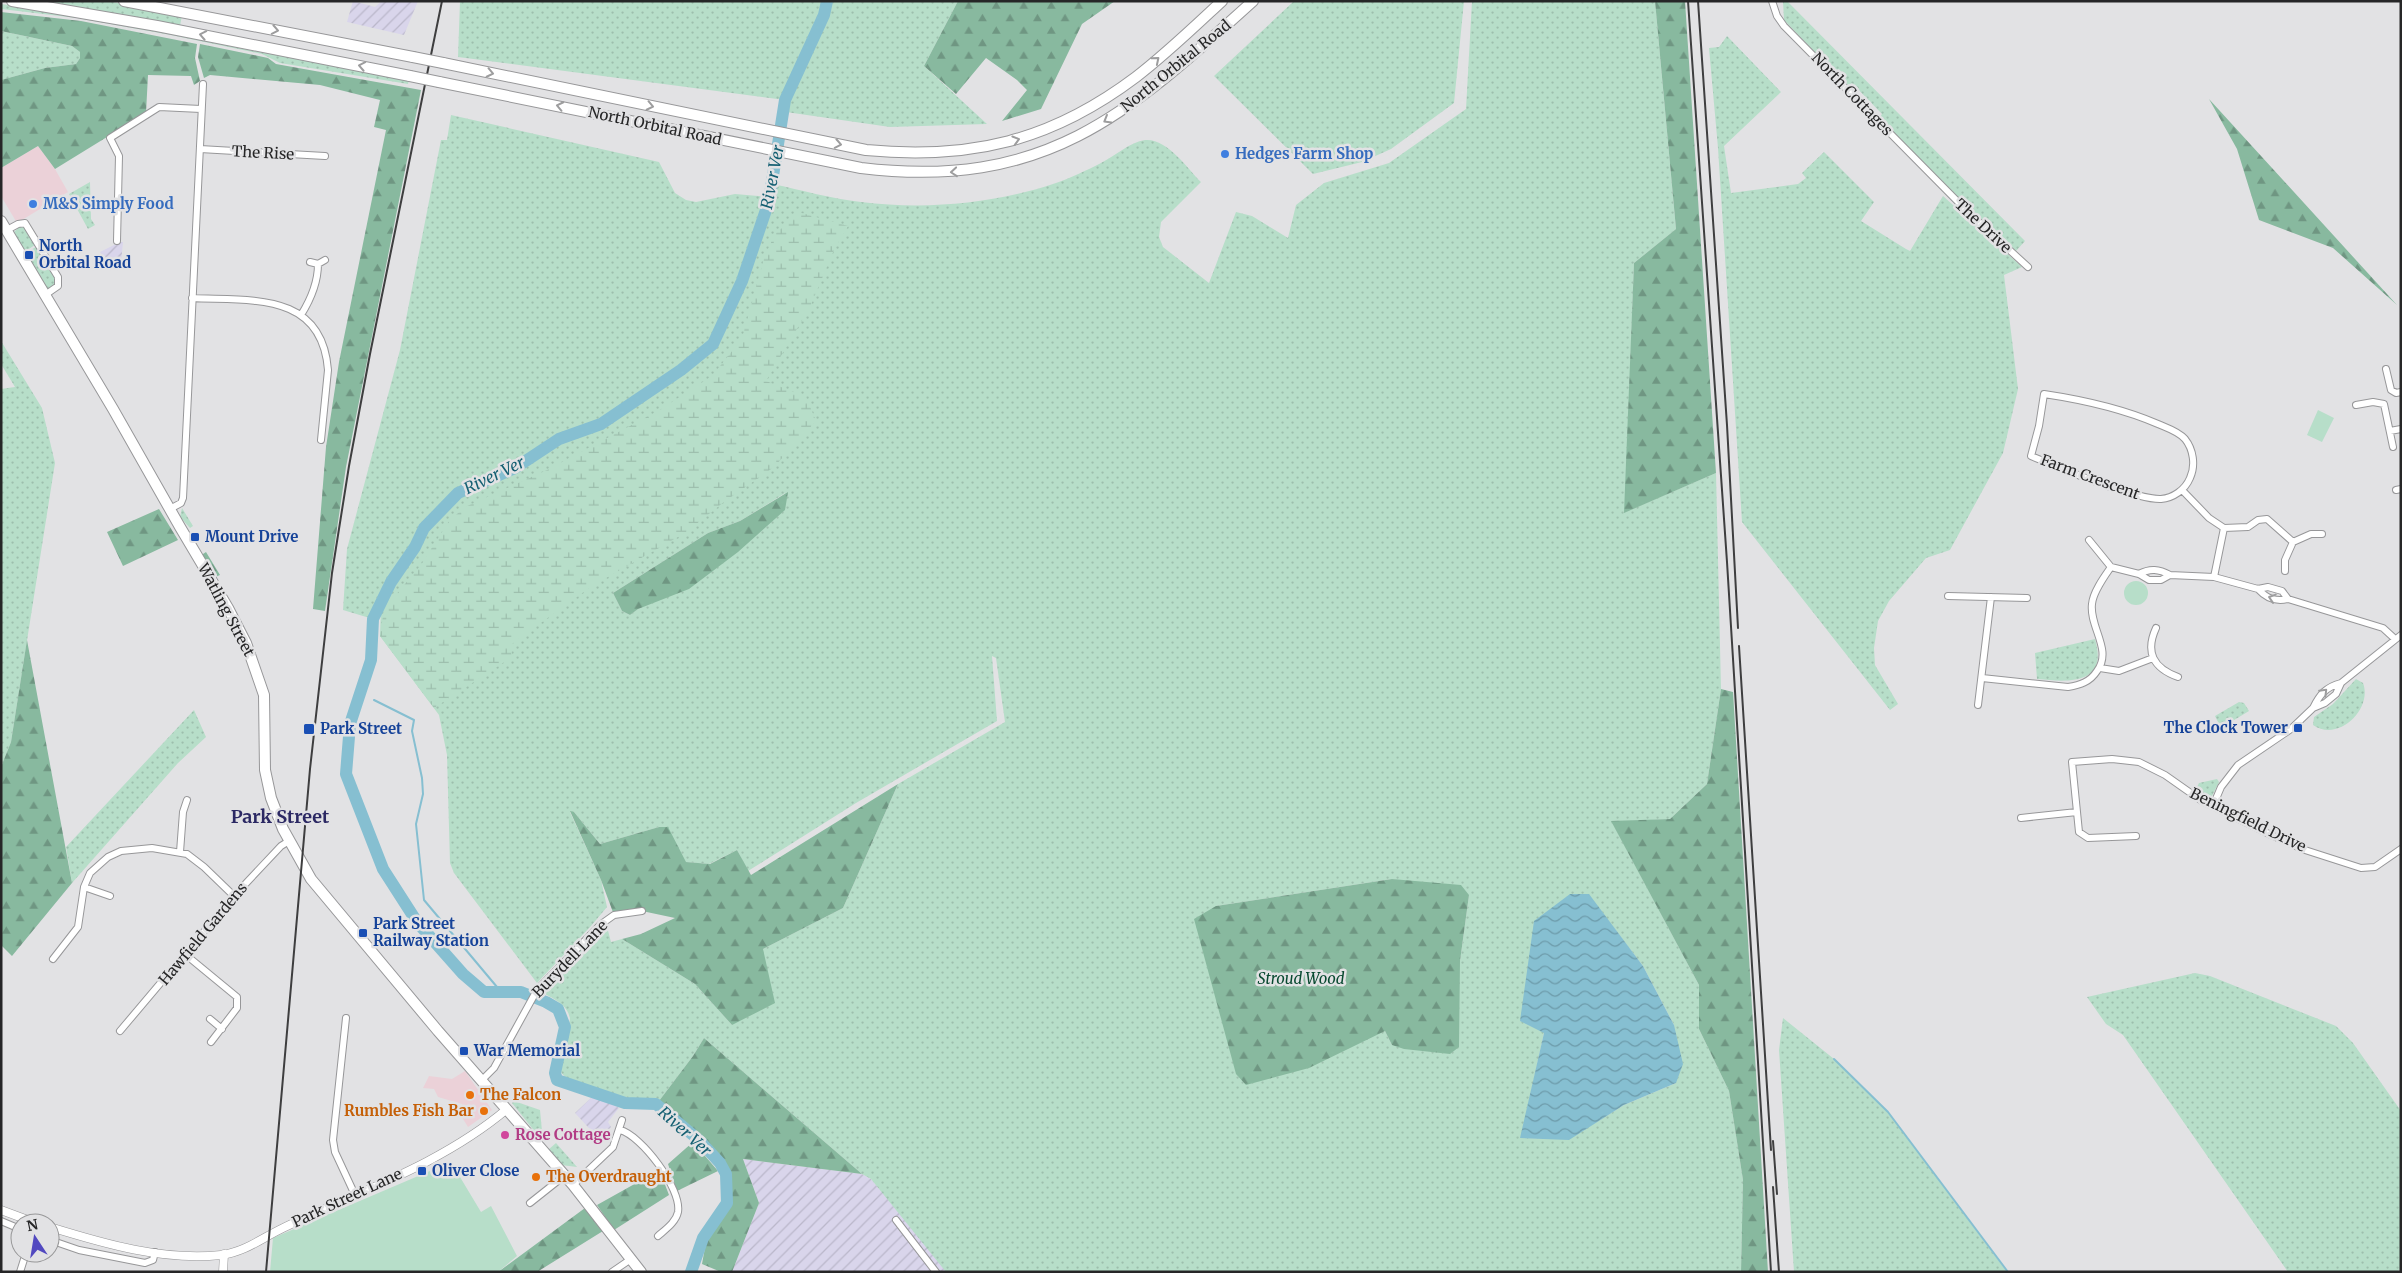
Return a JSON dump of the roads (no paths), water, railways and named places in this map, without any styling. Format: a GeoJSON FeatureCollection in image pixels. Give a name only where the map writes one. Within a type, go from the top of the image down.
{"type":"FeatureCollection","features":[{"type":"Feature","properties":{"kind":"main road","name":"North Orbital Road"},"geometry":{"type":"LineString","coordinates":[[12,1],[157,26],[861,168],[894,172],[944,173],[988,168],[1039,154],[1087,132],[1122,111],[1148,92],[1253,1]]}},
{"type":"Feature","properties":{"kind":"main road","name":"North Orbital Road"},"geometry":{"type":"LineString","coordinates":[[124,1],[443,63],[866,150],[922,153],[962,151],[1013,141],[1057,125],[1115,92],[1159,58],[1222,1]]}},
{"type":"Feature","properties":{"kind":"main road","name":"Watling Street"},"geometry":{"type":"LineString","coordinates":[[1,220],[228,608],[246,642],[261,680],[266,711],[265,770],[271,798],[289,841]]}},
{"type":"Feature","properties":{"kind":"main road"},"geometry":{"type":"LineString","coordinates":[[289,841],[310,879],[332,907],[573,1185],[641,1272]]}},
{"type":"Feature","properties":{"kind":"street","name":"North Cottages"},"geometry":{"type":"LineString","coordinates":[[1772,1],[1777,16],[1784,26],[1939,183]]}},
{"type":"Feature","properties":{"kind":"street"},"geometry":{"type":"LineString","coordinates":[[170,509],[181,502],[183,498],[203,84]]}},
{"type":"Feature","properties":{"kind":"street"},"geometry":{"type":"LineString","coordinates":[[117,241],[119,156],[110,138],[159,107],[201,109]]}},
{"type":"Feature","properties":{"kind":"street","name":"The Rise"},"geometry":{"type":"LineString","coordinates":[[200,150],[326,156]]}},
{"type":"Feature","properties":{"kind":"street","name":"The Drive"},"geometry":{"type":"LineString","coordinates":[[1939,183],[2028,267]]}},
{"type":"Feature","properties":{"kind":"street"},"geometry":{"type":"LineString","coordinates":[[7,230],[18,224],[25,223],[58,277],[58,286],[45,295]]}},
{"type":"Feature","properties":{"kind":"street"},"geometry":{"type":"LineString","coordinates":[[310,262],[318,264],[325,260]]}},
{"type":"Feature","properties":{"kind":"street"},"geometry":{"type":"LineString","coordinates":[[301,315],[309,303],[318,279],[318,264]]}},
{"type":"Feature","properties":{"kind":"street"},"geometry":{"type":"LineString","coordinates":[[192,298],[279,304],[301,315],[317,332],[328,360],[321,440]]}},
{"type":"Feature","properties":{"kind":"street"},"geometry":{"type":"LineString","coordinates":[[2386,370],[2391,390],[2396,393],[2401,392]]}},
{"type":"Feature","properties":{"kind":"street","name":"Farm Crescent"},"geometry":{"type":"LineString","coordinates":[[2044,394],[2088,400],[2128,412],[2176,432],[2184,438],[2191,450],[2194,464],[2191,478],[2182,490],[2163,499],[2148,498],[2031,456],[2039,426],[2044,394]]}},
{"type":"Feature","properties":{"kind":"street"},"geometry":{"type":"LineString","coordinates":[[2356,405],[2379,402],[2384,404],[2393,447]]}},
{"type":"Feature","properties":{"kind":"street"},"geometry":{"type":"LineString","coordinates":[[2390,431],[2401,429]]}},
{"type":"Feature","properties":{"kind":"street"},"geometry":{"type":"LineString","coordinates":[[2182,490],[2209,518],[2224,528],[2241,529],[2263,518],[2267,519],[2293,542]]}},
{"type":"Feature","properties":{"kind":"street"},"geometry":{"type":"LineString","coordinates":[[2214,577],[2224,528]]}},
{"type":"Feature","properties":{"kind":"street"},"geometry":{"type":"LineString","coordinates":[[2285,571],[2288,550],[2293,542],[2311,534],[2322,534]]}},
{"type":"Feature","properties":{"kind":"street"},"geometry":{"type":"LineString","coordinates":[[2089,540],[2111,567],[2139,574],[2149,580],[2161,580],[2170,575]]}},
{"type":"Feature","properties":{"kind":"street"},"geometry":{"type":"LineString","coordinates":[[1982,678],[2068,687],[2088,681],[2100,668],[2103,652],[2092,614],[2092,604],[2111,567]]}},
{"type":"Feature","properties":{"kind":"street"},"geometry":{"type":"LineString","coordinates":[[2139,574],[2148,570],[2161,570],[2170,575],[2214,577],[2258,589],[2268,587],[2282,591],[2288,599]]}},
{"type":"Feature","properties":{"kind":"street"},"geometry":{"type":"LineString","coordinates":[[2258,589],[2265,596],[2278,601],[2288,599],[2383,628],[2398,637],[2341,683],[2329,686],[2320,694],[2314,708]]}},
{"type":"Feature","properties":{"kind":"street"},"geometry":{"type":"LineString","coordinates":[[1948,596],[2027,598]]}},
{"type":"Feature","properties":{"kind":"street"},"geometry":{"type":"LineString","coordinates":[[1978,705],[1991,597]]}},
{"type":"Feature","properties":{"kind":"street"},"geometry":{"type":"LineString","coordinates":[[2156,628],[2151,638],[2153,658],[2166,673],[2178,678]]}},
{"type":"Feature","properties":{"kind":"street"},"geometry":{"type":"LineString","coordinates":[[2100,668],[2119,671],[2153,658]]}},
{"type":"Feature","properties":{"kind":"street"},"geometry":{"type":"LineString","coordinates":[[2213,806],[2225,781],[2238,765],[2290,729],[2314,708],[2325,704],[2336,694],[2341,683]]}},
{"type":"Feature","properties":{"kind":"street","name":"Beningfield Drive"},"geometry":{"type":"LineString","coordinates":[[2136,836],[2088,838],[2079,832],[2072,762],[2112,759],[2132,761],[2152,767],[2213,806],[2305,850],[2361,868],[2375,867],[2401,849]]}},
{"type":"Feature","properties":{"kind":"street"},"geometry":{"type":"LineString","coordinates":[[180,852],[183,812],[187,800]]}},
{"type":"Feature","properties":{"kind":"street"},"geometry":{"type":"LineString","coordinates":[[2021,818],[2077,812]]}},
{"type":"Feature","properties":{"kind":"street","name":"Hawfield Gardens"},"geometry":{"type":"LineString","coordinates":[[120,1031],[234,896],[289,841]]}},
{"type":"Feature","properties":{"kind":"street"},"geometry":{"type":"LineString","coordinates":[[53,959],[78,928],[84,887],[90,873],[108,857],[121,851],[152,848],[186,854],[204,867],[234,896]]}},
{"type":"Feature","properties":{"kind":"street"},"geometry":{"type":"LineString","coordinates":[[84,887],[110,896]]}},
{"type":"Feature","properties":{"kind":"street","name":"Burydell Lane"},"geometry":{"type":"LineString","coordinates":[[482,1080],[494,1068],[537,990],[600,925],[614,915],[642,910]]}},
{"type":"Feature","properties":{"kind":"street"},"geometry":{"type":"LineString","coordinates":[[186,955],[221,985],[234,992],[237,997],[237,1008],[211,1042]]}},
{"type":"Feature","properties":{"kind":"street"},"geometry":{"type":"LineString","coordinates":[[346,1018],[333,1140],[335,1152],[355,1195]]}},
{"type":"Feature","properties":{"kind":"street"},"geometry":{"type":"LineString","coordinates":[[210,1019],[222,1029]]}},
{"type":"Feature","properties":{"kind":"street","name":"Park Street Lane"},"geometry":{"type":"LineString","coordinates":[[60,1230],[105,1244],[188,1256],[224,1254],[248,1248],[282,1229],[452,1147],[507,1109]]}},
{"type":"Feature","properties":{"kind":"street"},"geometry":{"type":"LineString","coordinates":[[573,1185],[614,1147],[622,1120]]}},
{"type":"Feature","properties":{"kind":"street"},"geometry":{"type":"LineString","coordinates":[[620,1130],[627,1132],[644,1148],[666,1174],[673,1188],[678,1210],[675,1220],[658,1236]]}},
{"type":"Feature","properties":{"kind":"street"},"geometry":{"type":"LineString","coordinates":[[530,1203],[564,1176]]}},
{"type":"Feature","properties":{"kind":"street"},"geometry":{"type":"LineString","coordinates":[[896,1220],[936,1272]]}},
{"type":"Feature","properties":{"kind":"street"},"geometry":{"type":"LineString","coordinates":[[60,1243],[79,1250],[145,1263],[153,1260],[155,1252]]}},
{"type":"Feature","properties":{"kind":"street"},"geometry":{"type":"LineString","coordinates":[[224,1254],[224,1272]]}},
{"type":"Feature","properties":{"kind":"street"},"geometry":{"type":"LineString","coordinates":[[612,1272],[631,1259]]}},
{"type":"Feature","properties":{"kind":"water"},"geometry":{"type":"Polygon","coordinates":[[[1570,894],[1589,894],[1643,966],[1674,1025],[1683,1064],[1676,1083],[1624,1105],[1569,1140],[1520,1138],[1544,1033],[1520,1021],[1534,921],[1570,894]]]}},
{"type":"Feature","properties":{"kind":"waterway","name":"River Ver"},"geometry":{"type":"LineString","coordinates":[[691,1272],[703,1238],[727,1203],[726,1174],[720,1163],[700,1141],[656,1104],[625,1103],[557,1080],[555,1073],[565,1027],[558,1009],[521,992],[484,992],[463,974],[417,922],[383,869],[346,774],[350,724],[371,660],[373,619],[391,582],[415,547],[424,528],[458,493],[515,468],[559,439],[601,424],[681,370],[713,344],[742,281],[769,201],[785,100],[824,15],[827,1]]}},
{"type":"Feature","properties":{"kind":"waterway","name":"River Ver"},"geometry":{"type":"LineString","coordinates":[[374,700],[414,720],[412,731],[422,778],[423,794],[416,824],[424,900],[497,987],[521,992]]}},
{"type":"Feature","properties":{"kind":"waterway"},"geometry":{"type":"LineString","coordinates":[[1834,1059],[1888,1112],[2008,1272]]}},
{"type":"Feature","properties":{"kind":"railway"},"geometry":{"type":"LineString","coordinates":[[266,1272],[310,769],[332,573],[349,466],[370,354],[442,1]]}},
{"type":"Feature","properties":{"kind":"railway"},"geometry":{"type":"LineString","coordinates":[[1688,1],[1727,562],[1771,1272]]}},
{"type":"Feature","properties":{"kind":"railway"},"geometry":{"type":"LineString","coordinates":[[1698,1],[1727,425],[1738,628]]}},
{"type":"Feature","properties":{"kind":"railway"},"geometry":{"type":"LineString","coordinates":[[1739,646],[1771,1150]]}},
{"type":"Feature","properties":{"kind":"railway"},"geometry":{"type":"LineString","coordinates":[[1773,1141],[1777,1194]]}},
{"type":"Feature","properties":{"kind":"railway"},"geometry":{"type":"LineString","coordinates":[[1773,1187],[1779,1272]]}},
{"type":"Feature","properties":{"kind":"place","name":"Hedges Farm Shop"},"geometry":{"type":"Point","coordinates":[1225,154]}},
{"type":"Feature","properties":{"kind":"place","name":"M&S Simply Food"},"geometry":{"type":"Point","coordinates":[33,204]}},
{"type":"Feature","properties":{"kind":"place","name":"North Orbital Road"},"geometry":{"type":"Point","coordinates":[29,255]}},
{"type":"Feature","properties":{"kind":"place","name":"Mount Drive"},"geometry":{"type":"Point","coordinates":[195,537]}},
{"type":"Feature","properties":{"kind":"place","name":"The Clock Tower"},"geometry":{"type":"Point","coordinates":[2298,728]}},
{"type":"Feature","properties":{"kind":"place","name":"Park Street"},"geometry":{"type":"Point","coordinates":[309,729]}},
{"type":"Feature","properties":{"kind":"place","name":"Park Street Railway Station"},"geometry":{"type":"Point","coordinates":[363,933]}},
{"type":"Feature","properties":{"kind":"place","name":"War Memorial"},"geometry":{"type":"Point","coordinates":[464,1051]}},
{"type":"Feature","properties":{"kind":"place","name":"The Falcon"},"geometry":{"type":"Point","coordinates":[470,1095]}},
{"type":"Feature","properties":{"kind":"place","name":"Rumbles Fish Bar"},"geometry":{"type":"Point","coordinates":[484,1111]}},
{"type":"Feature","properties":{"kind":"place","name":"Rose Cottage"},"geometry":{"type":"Point","coordinates":[505,1135]}},
{"type":"Feature","properties":{"kind":"place","name":"Oliver Close"},"geometry":{"type":"Point","coordinates":[422,1171]}},
{"type":"Feature","properties":{"kind":"place","name":"The Overdraught"},"geometry":{"type":"Point","coordinates":[536,1177]}},
{"type":"Feature","properties":{"kind":"district","name":"Park Street"},"geometry":{"type":"Point","coordinates":[280,817]}},
{"type":"Feature","properties":{"kind":"park label","name":"Stroud Wood"},"geometry":{"type":"Point","coordinates":[1301,979]}}]}
